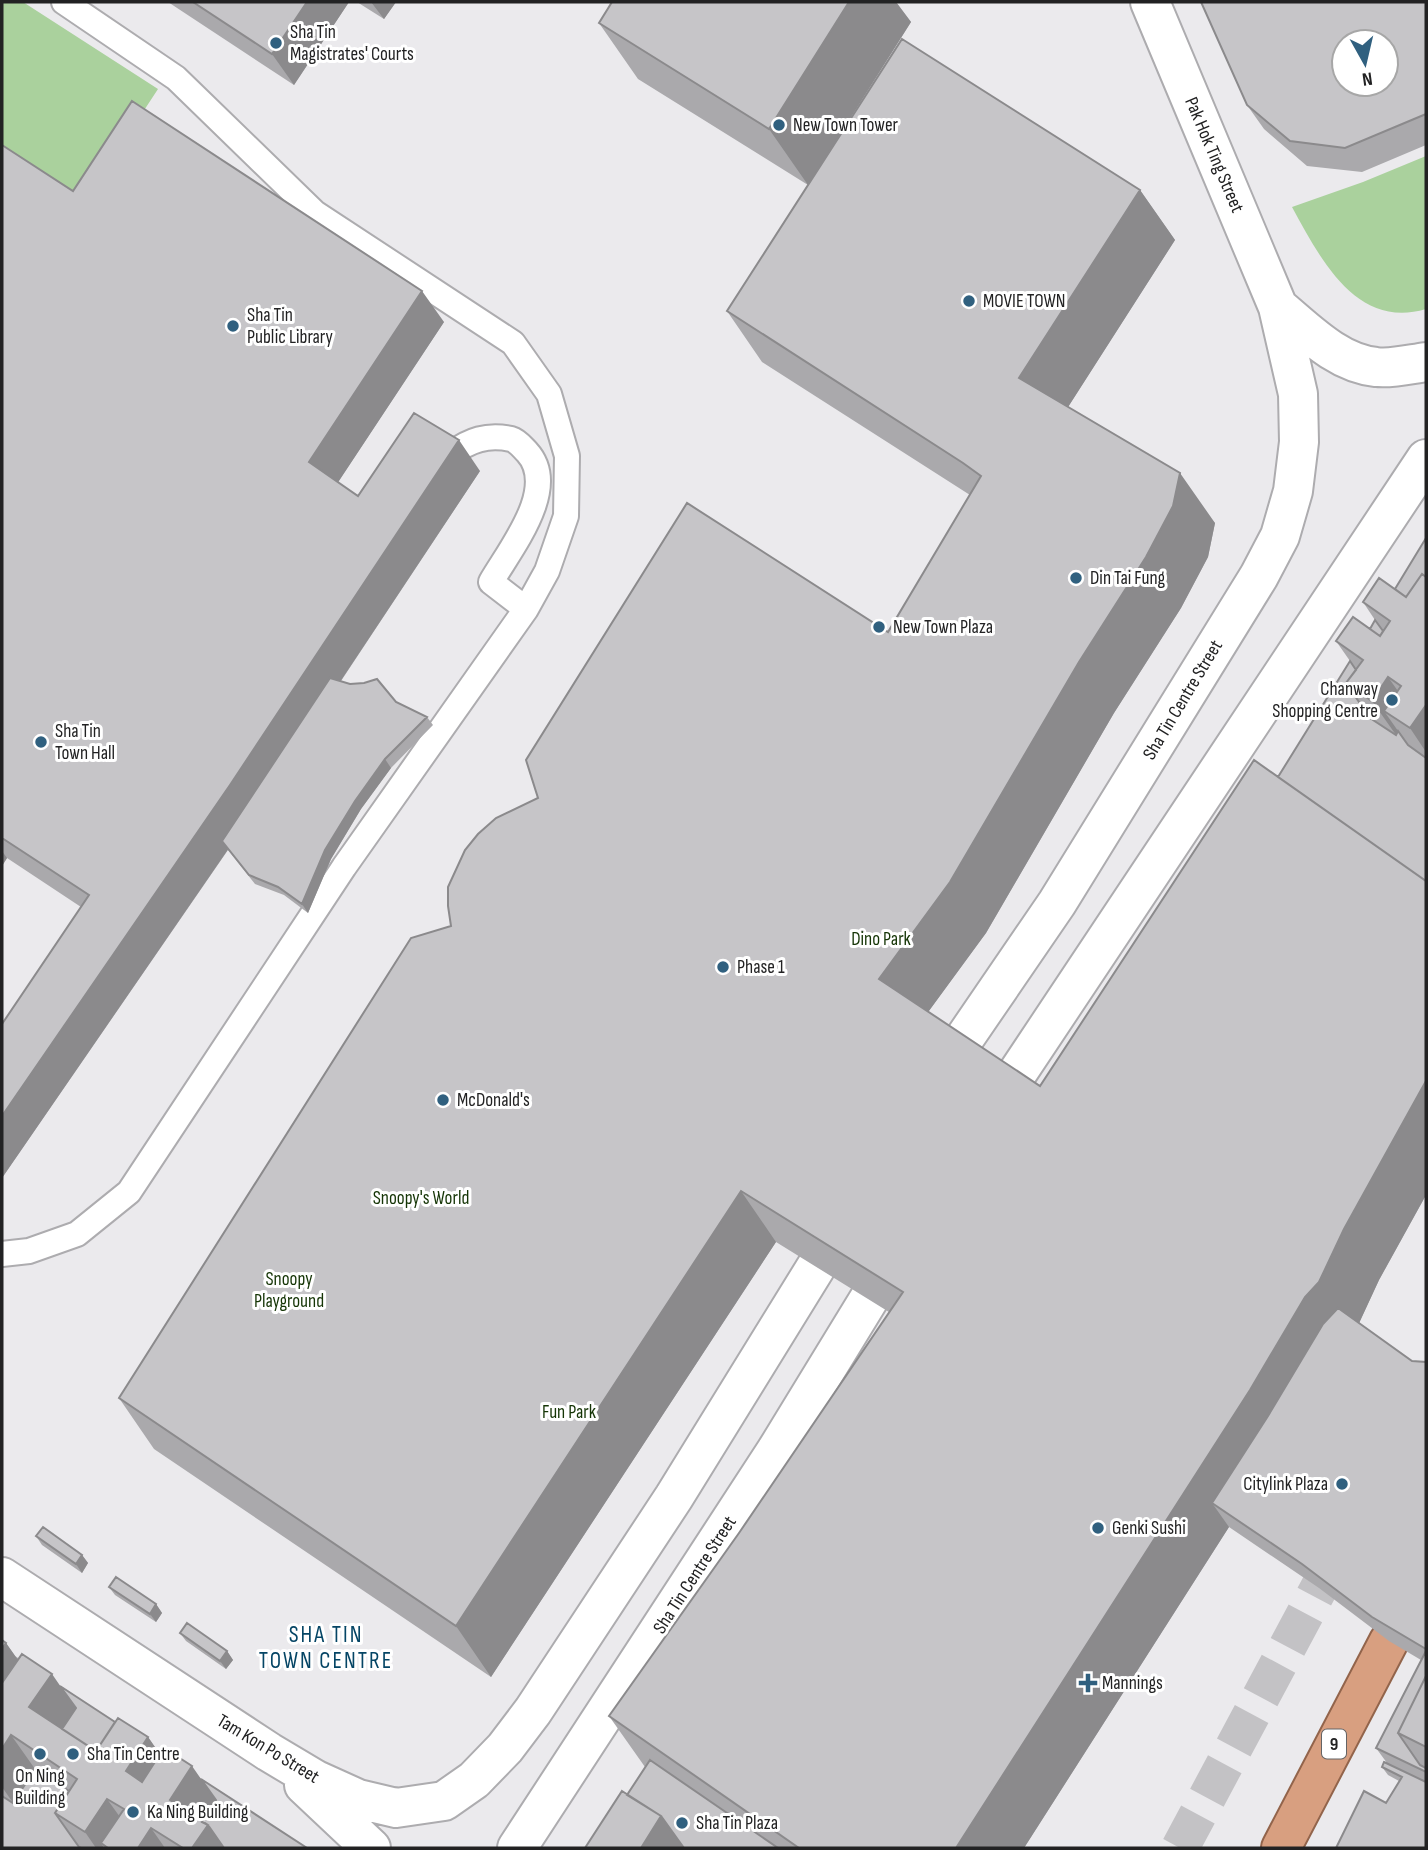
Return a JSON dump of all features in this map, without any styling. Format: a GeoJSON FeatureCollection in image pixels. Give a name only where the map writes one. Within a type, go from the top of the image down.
{"type":"FeatureCollection","features":[{"type":"Feature","properties":{"kind":"highway","name":"9"},"geometry":{"type":"LineString","coordinates":[[1281,1848],[1389,1641]]}},
{"type":"Feature","properties":{"kind":"main road","name":"Pak Hok Ting Street"},"geometry":{"type":"LineString","coordinates":[[1150,2],[1278,307]]}},
{"type":"Feature","properties":{"kind":"main road"},"geometry":{"type":"LineString","coordinates":[[1278,307],[1333,352],[1350,360],[1377,367],[1426,362]]}},
{"type":"Feature","properties":{"kind":"main road","name":"Sha Tin Centre Street"},"geometry":{"type":"LineString","coordinates":[[953,1055],[1064,892],[1251,588],[1280,536],[1293,491],[1299,442],[1297,394],[1278,307]]}},
{"type":"Feature","properties":{"kind":"main road"},"geometry":{"type":"LineString","coordinates":[[1006,1090],[1426,460]]}},
{"type":"Feature","properties":{"kind":"main road","name":"Tam Kon Po Street"},"geometry":{"type":"LineString","coordinates":[[2,1577],[316,1780],[358,1799],[396,1808],[444,1801],[482,1772],[505,1748],[533,1711],[711,1438],[816,1267]]}},
{"type":"Feature","properties":{"kind":"main road","name":"Sha Tin Centre Street"},"geometry":{"type":"LineString","coordinates":[[517,1848],[776,1451],[869,1299]]}},
{"type":"Feature","properties":{"kind":"main road"},"geometry":{"type":"LineString","coordinates":[[269,1752],[372,1848]]}},
{"type":"Feature","properties":{"kind":"street"},"geometry":{"type":"LineString","coordinates":[[2,1254],[29,1251],[77,1234],[129,1192],[344,867],[526,609],[547,571],[566,516],[566,456],[549,394],[513,343],[315,213],[176,78],[64,2]]}},
{"type":"Feature","properties":{"kind":"street"},"geometry":{"type":"LineString","coordinates":[[451,454],[465,444],[487,436],[515,440],[535,461],[539,484],[531,516],[491,582],[526,609]]}},
{"type":"Feature","properties":{"kind":"green space"},"geometry":{"type":"Polygon","coordinates":[[[2,2],[23,2],[158,89],[84,202],[2,149],[2,2]]]}},
{"type":"Feature","properties":{"kind":"green space"},"geometry":{"type":"Polygon","coordinates":[[[1426,156],[1426,309],[1401,313],[1379,309],[1360,299],[1343,285],[1328,267],[1292,207],[1426,156]]]}},
{"type":"Feature","properties":{"kind":"building"},"geometry":{"type":"Polygon","coordinates":[[[193,2],[307,2],[272,54],[193,2]]]}},
{"type":"Feature","properties":{"kind":"building"},"geometry":{"type":"Polygon","coordinates":[[[612,2],[849,2],[769,129],[599,23],[612,2]]]}},
{"type":"Feature","properties":{"kind":"building"},"geometry":{"type":"Polygon","coordinates":[[[1201,2],[1426,2],[1426,114],[1345,148],[1290,141],[1247,105],[1201,2]]]}},
{"type":"Feature","properties":{"kind":"building","name":"Phase 1"},"geometry":{"type":"Polygon","coordinates":[[[902,39],[1140,190],[1019,378],[1180,473],[1173,506],[1146,557],[1079,662],[950,882],[879,979],[1040,1086],[1254,760],[1426,881],[1426,1081],[1344,1229],[1319,1282],[1305,1297],[1250,1390],[956,1848],[799,1848],[609,1716],[739,1533],[903,1292],[741,1191],[456,1626],[119,1398],[411,938],[451,926],[448,887],[465,850],[496,818],[538,798],[526,760],[687,503],[888,632],[981,476],[727,311],[902,39]]]}},
{"type":"Feature","properties":{"kind":"building"},"geometry":{"type":"Polygon","coordinates":[[[132,101],[422,291],[309,462],[358,496],[414,413],[459,440],[230,785],[2,1116],[2,1024],[89,895],[2,838],[2,145],[73,191],[132,101]]]}},
{"type":"Feature","properties":{"kind":"building"},"geometry":{"type":"Polygon","coordinates":[[[1426,538],[1426,577],[1422,574],[1406,597],[1395,589],[1426,538]]]}},
{"type":"Feature","properties":{"kind":"building"},"geometry":{"type":"Polygon","coordinates":[[[1422,574],[1426,577],[1426,705],[1410,728],[1384,711],[1401,686],[1388,677],[1372,701],[1346,683],[1363,660],[1336,641],[1353,617],[1380,636],[1390,621],[1363,602],[1379,578],[1406,597],[1422,574]]]}},
{"type":"Feature","properties":{"kind":"building"},"geometry":{"type":"Polygon","coordinates":[[[1375,620],[1383,631],[1380,636],[1370,629],[1375,620]]]}},
{"type":"Feature","properties":{"kind":"building"},"geometry":{"type":"Polygon","coordinates":[[[1350,661],[1356,670],[1346,683],[1370,718],[1396,735],[1398,731],[1408,745],[1426,758],[1426,881],[1278,777],[1350,661]]]}},
{"type":"Feature","properties":{"kind":"building"},"geometry":{"type":"Polygon","coordinates":[[[330,678],[350,684],[377,679],[396,702],[427,717],[385,759],[355,801],[325,850],[302,904],[278,887],[249,875],[222,841],[330,678]]]}},
{"type":"Feature","properties":{"kind":"building","name":"Citylink Plaza"},"geometry":{"type":"Polygon","coordinates":[[[1338,1308],[1412,1361],[1426,1362],[1426,1649],[1372,1617],[1302,1564],[1212,1503],[1323,1324],[1338,1308]]]}},
{"type":"Feature","properties":{"kind":"building"},"geometry":{"type":"Polygon","coordinates":[[[43,1527],[82,1555],[76,1564],[36,1536],[43,1527]]]}},
{"type":"Feature","properties":{"kind":"building"},"geometry":{"type":"Polygon","coordinates":[[[116,1577],[156,1604],[150,1614],[109,1587],[116,1577]]]}},
{"type":"Feature","properties":{"kind":"building"},"geometry":{"type":"Polygon","coordinates":[[[187,1623],[227,1651],[220,1661],[180,1633],[187,1623]]]}},
{"type":"Feature","properties":{"kind":"building"},"geometry":{"type":"Polygon","coordinates":[[[1426,1651],[1426,1676],[1398,1733],[1420,1765],[1426,1768],[1426,1772],[1376,1748],[1426,1651]]]}},
{"type":"Feature","properties":{"kind":"building"},"geometry":{"type":"Polygon","coordinates":[[[22,1654],[52,1674],[29,1707],[96,1751],[118,1718],[148,1737],[126,1771],[142,1782],[164,1748],[192,1766],[170,1800],[208,1825],[192,1848],[183,1848],[151,1828],[138,1848],[108,1848],[101,1843],[124,1809],[107,1799],[85,1832],[55,1813],[77,1779],[11,1735],[2,1749],[2,1683],[22,1654]]]}},
{"type":"Feature","properties":{"kind":"building"},"geometry":{"type":"Polygon","coordinates":[[[1426,1676],[1426,1747],[1398,1733],[1426,1676]]]}},
{"type":"Feature","properties":{"kind":"building"},"geometry":{"type":"Polygon","coordinates":[[[60,1686],[115,1722],[96,1751],[62,1729],[76,1708],[60,1686]]]}},
{"type":"Feature","properties":{"kind":"building"},"geometry":{"type":"Polygon","coordinates":[[[650,1760],[778,1848],[684,1848],[661,1816],[627,1795],[650,1760]]]}},
{"type":"Feature","properties":{"kind":"building"},"geometry":{"type":"Polygon","coordinates":[[[1384,1762],[1426,1782],[1426,1848],[1336,1848],[1364,1791],[1386,1803],[1402,1777],[1382,1767],[1384,1762]]]}},
{"type":"Feature","properties":{"kind":"building"},"geometry":{"type":"Polygon","coordinates":[[[35,1769],[69,1791],[55,1813],[81,1848],[2,1848],[2,1796],[13,1803],[35,1769]]]}},
{"type":"Feature","properties":{"kind":"building"},"geometry":{"type":"Polygon","coordinates":[[[201,1779],[307,1848],[224,1848],[208,1825],[202,1822],[216,1800],[201,1779]]]}},
{"type":"Feature","properties":{"kind":"building"},"geometry":{"type":"Polygon","coordinates":[[[622,1791],[661,1816],[641,1848],[585,1848],[622,1791]]]}},
{"type":"Feature","properties":{"kind":"tunnel"},"geometry":{"type":"LineString","coordinates":[[1180,1848],[1343,1543]]}},
{"type":"Feature","properties":{"kind":"place","name":"Sha Tin Magistrates' Courts"},"geometry":{"type":"Point","coordinates":[276,43]}},
{"type":"Feature","properties":{"kind":"place","name":"New Town Tower"},"geometry":{"type":"Point","coordinates":[779,125]}},
{"type":"Feature","properties":{"kind":"place","name":"MOVIE TOWN"},"geometry":{"type":"Point","coordinates":[969,301]}},
{"type":"Feature","properties":{"kind":"place","name":"Sha Tin Public Library"},"geometry":{"type":"Point","coordinates":[233,326]}},
{"type":"Feature","properties":{"kind":"place","name":"Din Tai Fung"},"geometry":{"type":"Point","coordinates":[1076,578]}},
{"type":"Feature","properties":{"kind":"place","name":"New Town Plaza"},"geometry":{"type":"Point","coordinates":[879,627]}},
{"type":"Feature","properties":{"kind":"place","name":"Chanway Shopping Centre"},"geometry":{"type":"Point","coordinates":[1392,700]}},
{"type":"Feature","properties":{"kind":"place","name":"Sha Tin Town Hall"},"geometry":{"type":"Point","coordinates":[41,742]}},
{"type":"Feature","properties":{"kind":"place","name":"Phase 1"},"geometry":{"type":"Point","coordinates":[723,967]}},
{"type":"Feature","properties":{"kind":"place","name":"McDonald's"},"geometry":{"type":"Point","coordinates":[443,1100]}},
{"type":"Feature","properties":{"kind":"place","name":"Citylink Plaza"},"geometry":{"type":"Point","coordinates":[1342,1484]}},
{"type":"Feature","properties":{"kind":"place","name":"Genki Sushi"},"geometry":{"type":"Point","coordinates":[1098,1528]}},
{"type":"Feature","properties":{"kind":"place","name":"Mannings"},"geometry":{"type":"Point","coordinates":[1088,1683]}},
{"type":"Feature","properties":{"kind":"place","name":"On Ning Building"},"geometry":{"type":"Point","coordinates":[40,1754]}},
{"type":"Feature","properties":{"kind":"place","name":"Sha Tin Centre"},"geometry":{"type":"Point","coordinates":[73,1754]}},
{"type":"Feature","properties":{"kind":"place","name":"Ka Ning Building"},"geometry":{"type":"Point","coordinates":[133,1812]}},
{"type":"Feature","properties":{"kind":"place","name":"Sha Tin Plaza"},"geometry":{"type":"Point","coordinates":[682,1823]}},
{"type":"Feature","properties":{"kind":"district","name":"SHA TIN TOWN CENTRE"},"geometry":{"type":"Point","coordinates":[326,1648]}},
{"type":"Feature","properties":{"kind":"park label","name":"Dino Park"},"geometry":{"type":"Point","coordinates":[881,939]}},
{"type":"Feature","properties":{"kind":"park label","name":"Snoopy's World"},"geometry":{"type":"Point","coordinates":[421,1198]}},
{"type":"Feature","properties":{"kind":"park label","name":"Snoopy Playground"},"geometry":{"type":"Point","coordinates":[289,1290]}},
{"type":"Feature","properties":{"kind":"park label","name":"Fun Park"},"geometry":{"type":"Point","coordinates":[569,1412]}}]}
